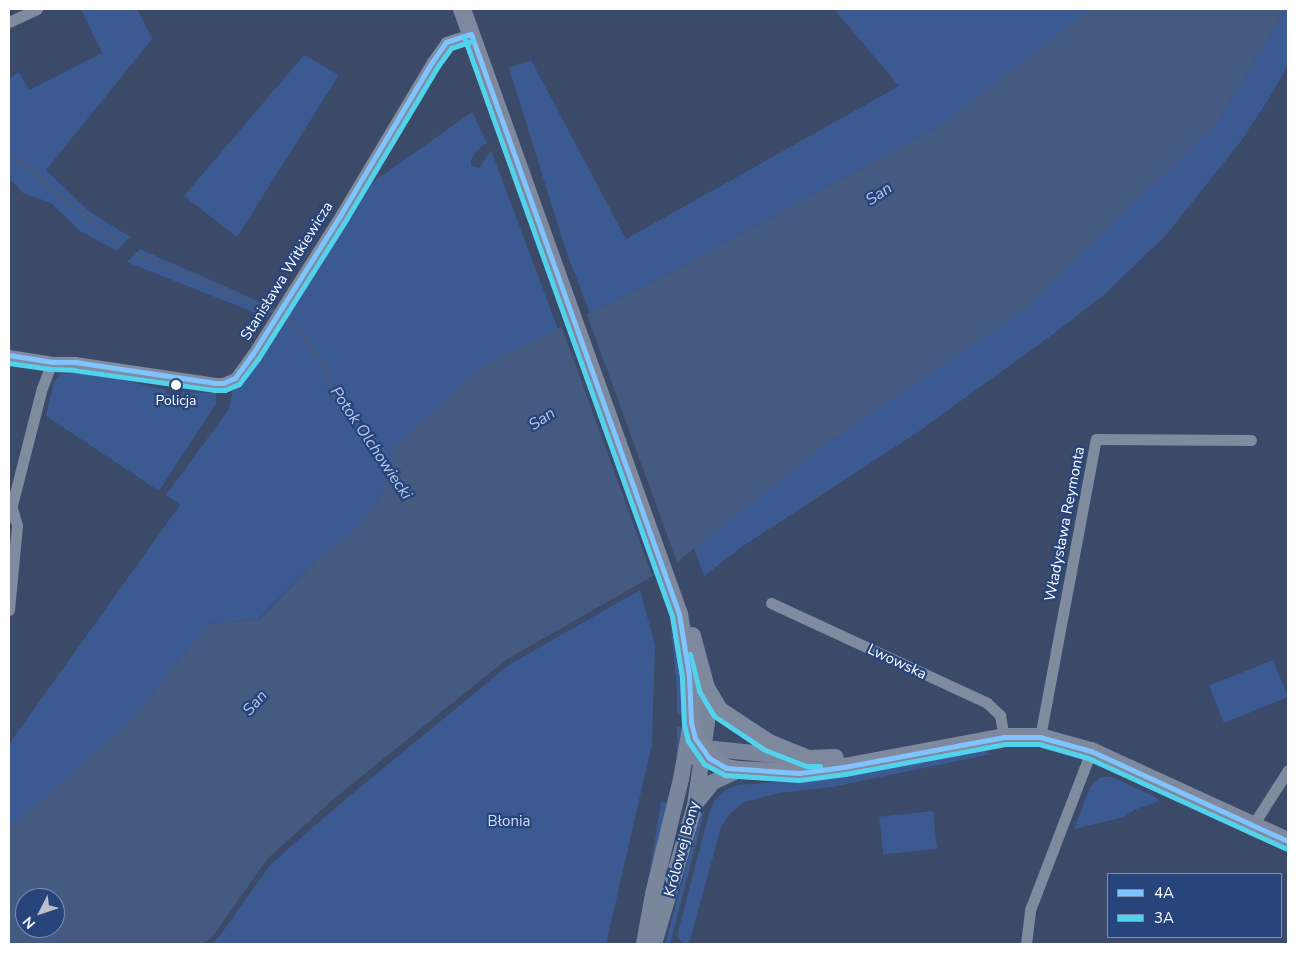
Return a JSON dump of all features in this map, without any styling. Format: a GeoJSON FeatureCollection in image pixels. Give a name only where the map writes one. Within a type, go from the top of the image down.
{"type":"FeatureCollection","features":[{"type":"Feature","properties":{"kind":"main road"},"geometry":{"type":"LineString","coordinates":[[462,9],[677,608],[691,635],[706,688],[719,710],[743,728],[768,743],[808,759]]}},
{"type":"Feature","properties":{"kind":"main road"},"geometry":{"type":"LineString","coordinates":[[677,608],[689,676],[691,722],[695,738],[704,752],[715,763],[739,770],[799,773],[844,767],[1004,737],[1040,737],[1090,751],[1288,841]]}},
{"type":"Feature","properties":{"kind":"main road","name":"Królowej Bony"},"geometry":{"type":"LineString","coordinates":[[654,944],[694,804],[704,752],[707,723],[706,688]]}},
{"type":"Feature","properties":{"kind":"main road","name":"Królowej Bony"},"geometry":{"type":"LineString","coordinates":[[644,944],[653,894],[680,779],[691,722]]}},
{"type":"Feature","properties":{"kind":"main road"},"geometry":{"type":"LineString","coordinates":[[680,779],[690,762],[704,752],[714,749],[808,759],[886,758]]}},
{"type":"Feature","properties":{"kind":"main road"},"geometry":{"type":"LineString","coordinates":[[694,804],[713,782],[739,770]]}},
{"type":"Feature","properties":{"kind":"street"},"geometry":{"type":"LineString","coordinates":[[9,22],[37,9]]}},
{"type":"Feature","properties":{"kind":"street","name":"Stanisława Witkiewicza"},"geometry":{"type":"LineString","coordinates":[[9,355],[52,362],[75,362],[215,383],[222,383],[234,378],[252,355],[336,222],[432,62],[446,42],[471,34]]}},
{"type":"Feature","properties":{"kind":"street"},"geometry":{"type":"LineString","coordinates":[[9,610],[18,525],[11,513],[20,467],[42,388],[52,362]]}},
{"type":"Feature","properties":{"kind":"street","name":"Władysława Reymonta"},"geometry":{"type":"LineString","coordinates":[[1040,737],[1096,440],[1251,440]]}},
{"type":"Feature","properties":{"kind":"street","name":"Lwowska"},"geometry":{"type":"LineString","coordinates":[[771,603],[987,703],[1000,715],[1004,737]]}},
{"type":"Feature","properties":{"kind":"street"},"geometry":{"type":"LineString","coordinates":[[1026,944],[1030,910],[1090,751]]}},
{"type":"Feature","properties":{"kind":"street"},"geometry":{"type":"LineString","coordinates":[[1253,825],[1288,770]]}},
{"type":"Feature","properties":{"kind":"green space"},"geometry":{"type":"Polygon","coordinates":[[[81,9],[137,9],[152,39],[46,170],[89,211],[130,237],[117,251],[80,231],[51,203],[23,193],[9,178],[9,78],[19,72],[29,90],[102,53],[81,9]]]}},
{"type":"Feature","properties":{"kind":"green space"},"geometry":{"type":"Polygon","coordinates":[[[834,9],[1090,9],[943,124],[645,286],[590,313],[566,251],[509,68],[531,60],[626,239],[899,86],[834,9]]]}},
{"type":"Feature","properties":{"kind":"green space"},"geometry":{"type":"Polygon","coordinates":[[[1286,9],[1288,9],[1288,65],[1241,141],[1166,235],[1105,294],[1056,332],[918,432],[743,546],[704,576],[694,548],[823,446],[1024,308],[1217,122],[1286,9]]]}},
{"type":"Feature","properties":{"kind":"green space"},"geometry":{"type":"Polygon","coordinates":[[[304,55],[339,75],[237,237],[184,196],[304,55]]]}},
{"type":"Feature","properties":{"kind":"green space"},"geometry":{"type":"Polygon","coordinates":[[[472,112],[487,143],[477,150],[471,160],[471,166],[479,168],[491,150],[558,329],[483,365],[391,450],[383,494],[355,529],[319,557],[259,619],[208,624],[130,721],[9,829],[9,744],[180,505],[166,495],[229,409],[232,391],[321,266],[350,213],[373,182],[472,112]]]}},
{"type":"Feature","properties":{"kind":"green space"},"geometry":{"type":"Polygon","coordinates":[[[140,249],[272,307],[268,318],[127,262],[140,249]]]}},
{"type":"Feature","properties":{"kind":"green space"},"geometry":{"type":"Polygon","coordinates":[[[61,374],[103,375],[165,390],[166,394],[181,396],[182,392],[216,393],[216,404],[159,491],[46,416],[54,382],[61,374]]]}},
{"type":"Feature","properties":{"kind":"green space","name":"Błonia"},"geometry":{"type":"Polygon","coordinates":[[[640,590],[655,645],[652,744],[606,944],[211,944],[219,937],[271,864],[341,803],[510,664],[640,590]]]}},
{"type":"Feature","properties":{"kind":"green space"},"geometry":{"type":"Polygon","coordinates":[[[670,618],[681,667],[683,715],[677,714],[677,689],[670,618]]]}},
{"type":"Feature","properties":{"kind":"green space"},"geometry":{"type":"Polygon","coordinates":[[[1273,660],[1288,697],[1224,723],[1209,686],[1273,660]]]}},
{"type":"Feature","properties":{"kind":"green space"},"geometry":{"type":"Polygon","coordinates":[[[677,727],[682,727],[682,787],[677,787],[677,727]]]}},
{"type":"Feature","properties":{"kind":"green space"},"geometry":{"type":"Polygon","coordinates":[[[985,751],[991,754],[832,787],[779,793],[744,802],[730,814],[721,827],[689,944],[684,944],[677,936],[710,810],[715,800],[725,790],[738,785],[850,776],[985,751]]]}},
{"type":"Feature","properties":{"kind":"green space"},"geometry":{"type":"Polygon","coordinates":[[[1101,777],[1112,777],[1155,797],[1159,801],[1134,810],[1124,817],[1074,829],[1090,787],[1101,777]]]}},
{"type":"Feature","properties":{"kind":"green space"},"geometry":{"type":"Polygon","coordinates":[[[661,802],[667,803],[645,944],[639,944],[661,802]]]}},
{"type":"Feature","properties":{"kind":"green space"},"geometry":{"type":"Polygon","coordinates":[[[933,811],[937,849],[883,854],[879,817],[933,811]]]}},
{"type":"Feature","properties":{"kind":"green space"},"geometry":{"type":"Polygon","coordinates":[[[701,812],[704,813],[670,944],[665,944],[701,812]]]}},
{"type":"Feature","properties":{"kind":"water","name":"San"},"geometry":{"type":"Polygon","coordinates":[[[1090,9],[1286,9],[1217,122],[1024,309],[823,446],[677,562],[507,659],[336,797],[267,859],[215,933],[204,944],[9,944],[9,829],[130,721],[208,624],[260,619],[319,557],[355,529],[383,494],[391,450],[483,365],[645,286],[943,124],[1090,9]]]}},
{"type":"Feature","properties":{"kind":"pier"},"geometry":{"type":"Polygon","coordinates":[[[586,312],[678,565],[652,574],[560,322],[586,312]]]}},
{"type":"Feature","properties":{"kind":"waterway","name":"Potok Olchowiecki"},"geometry":{"type":"LineString","coordinates":[[9,155],[25,164],[52,190],[120,244]]}},
{"type":"Feature","properties":{"kind":"waterway","name":"Potok Olchowiecki"},"geometry":{"type":"LineString","coordinates":[[136,254],[275,312]]}},
{"type":"Feature","properties":{"kind":"waterway","name":"Potok Olchowiecki"},"geometry":{"type":"LineString","coordinates":[[286,318],[304,338],[329,373],[331,389],[343,407],[360,420],[367,438],[390,468]]}},
{"type":"Feature","properties":{"kind":"transit line","name":"4A"},"geometry":{"type":"LineString","coordinates":[[471,34],[679,614],[689,676],[691,722],[695,738],[709,758],[726,768],[799,773],[844,767],[1004,737],[1040,737],[1091,751],[1288,841]]}},
{"type":"Feature","properties":{"kind":"transit line","name":"4A"},"geometry":{"type":"LineString","coordinates":[[9,355],[52,362],[75,362],[215,383],[223,383],[235,378],[252,355],[341,214],[432,62],[446,42],[471,34]]}},
{"type":"Feature","properties":{"kind":"transit line","name":"3A"},"geometry":{"type":"LineString","coordinates":[[464,37],[672,616],[682,677],[684,724],[688,741],[704,764],[725,775],[799,780],[845,774],[1005,744],[1039,744],[1088,758],[1285,848]]}},
{"type":"Feature","properties":{"kind":"transit line","name":"3A"},"geometry":{"type":"LineString","coordinates":[[9,363],[74,370],[214,390],[225,390],[239,384],[258,359],[347,218],[438,66],[451,48],[473,41]]}},
{"type":"Feature","properties":{"kind":"transit line","name":"3A"},"geometry":{"type":"LineString","coordinates":[[690,654],[699,691],[714,716],[765,750],[806,766],[820,766]]}},
{"type":"Feature","properties":{"kind":"place","name":"Policja"},"geometry":{"type":"Point","coordinates":[176,385]}}]}
